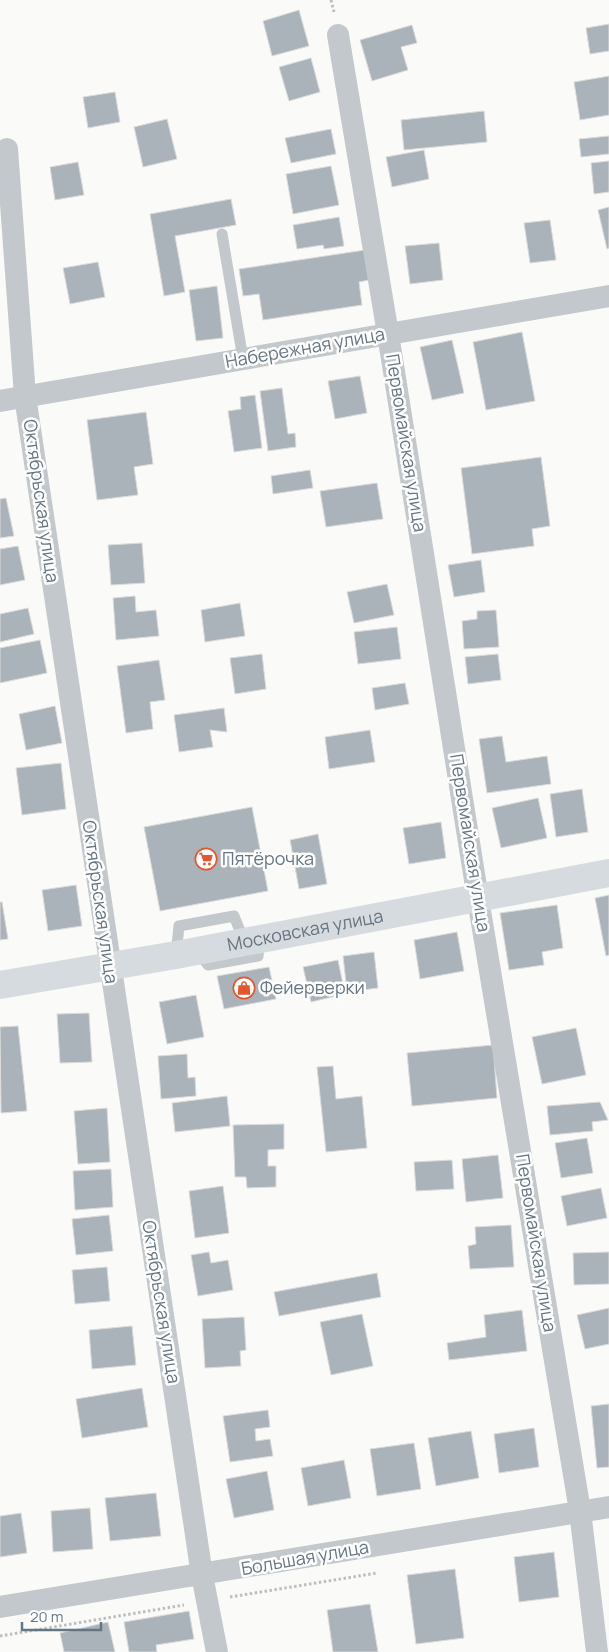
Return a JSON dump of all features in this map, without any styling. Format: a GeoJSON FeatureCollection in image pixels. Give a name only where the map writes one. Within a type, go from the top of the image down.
{"type":"FeatureCollection","features":[{"type":"Feature","properties":{"kind":"street","name":"Первомайская улица"},"geometry":{"type":"LineString","coordinates":[[338,34],[478,899],[580,1511],[597,1652]]}},
{"type":"Feature","properties":{"kind":"street","name":"Октябрьская улица"},"geometry":{"type":"LineString","coordinates":[[7,149],[25,396],[202,1575],[217,1652]]}},
{"type":"Feature","properties":{"kind":"street","name":"Набережная улица"},"geometry":{"type":"LineString","coordinates":[[0,400],[609,296]]}},
{"type":"Feature","properties":{"kind":"street","name":"Московская улица"},"geometry":{"type":"LineString","coordinates":[[0,985],[186,953],[609,873]]}},
{"type":"Feature","properties":{"kind":"street","name":"Большая улица"},"geometry":{"type":"LineString","coordinates":[[0,1607],[609,1507]]}},
{"type":"Feature","properties":{"kind":"lane"},"geometry":{"type":"LineString","coordinates":[[222,234],[243,359]]}},
{"type":"Feature","properties":{"kind":"path"},"geometry":{"type":"LineString","coordinates":[[0,1636],[381,1572]]}},
{"type":"Feature","properties":{"kind":"building"},"geometry":{"type":"Polygon","coordinates":[[[299,10],[309,46],[272,56],[263,21],[299,10]]]}},
{"type":"Feature","properties":{"kind":"building"},"geometry":{"type":"Polygon","coordinates":[[[609,24],[609,51],[590,54],[586,28],[609,24]]]}},
{"type":"Feature","properties":{"kind":"building"},"geometry":{"type":"Polygon","coordinates":[[[412,25],[417,43],[401,47],[408,70],[372,81],[360,40],[412,25]]]}},
{"type":"Feature","properties":{"kind":"building"},"geometry":{"type":"Polygon","coordinates":[[[311,58],[320,92],[289,101],[279,67],[311,58]]]}},
{"type":"Feature","properties":{"kind":"building"},"geometry":{"type":"Polygon","coordinates":[[[609,76],[609,115],[580,120],[574,82],[609,76]]]}},
{"type":"Feature","properties":{"kind":"building"},"geometry":{"type":"Polygon","coordinates":[[[115,92],[120,122],[88,128],[83,97],[115,92]]]}},
{"type":"Feature","properties":{"kind":"building"},"geometry":{"type":"Polygon","coordinates":[[[484,111],[487,142],[404,150],[401,120],[484,111]]]}},
{"type":"Feature","properties":{"kind":"building"},"geometry":{"type":"Polygon","coordinates":[[[167,119],[177,159],[143,167],[134,127],[167,119]]]}},
{"type":"Feature","properties":{"kind":"building"},"geometry":{"type":"Polygon","coordinates":[[[331,129],[336,154],[291,163],[285,138],[331,129]]]}},
{"type":"Feature","properties":{"kind":"building"},"geometry":{"type":"Polygon","coordinates":[[[609,136],[609,154],[581,157],[579,139],[609,136]]]}},
{"type":"Feature","properties":{"kind":"building"},"geometry":{"type":"Polygon","coordinates":[[[424,150],[429,179],[392,187],[386,157],[424,150]]]}},
{"type":"Feature","properties":{"kind":"building"},"geometry":{"type":"Polygon","coordinates":[[[609,161],[609,192],[594,194],[591,163],[609,161]]]}},
{"type":"Feature","properties":{"kind":"building"},"geometry":{"type":"Polygon","coordinates":[[[78,162],[84,195],[55,200],[50,167],[78,162]]]}},
{"type":"Feature","properties":{"kind":"building"},"geometry":{"type":"Polygon","coordinates":[[[331,166],[339,205],[293,214],[286,174],[331,166]]]}},
{"type":"Feature","properties":{"kind":"building"},"geometry":{"type":"Polygon","coordinates":[[[231,199],[236,225],[175,236],[185,292],[164,296],[150,214],[231,199]]]}},
{"type":"Feature","properties":{"kind":"building"},"geometry":{"type":"Polygon","coordinates":[[[609,207],[609,248],[607,249],[598,210],[609,207]]]}},
{"type":"Feature","properties":{"kind":"building"},"geometry":{"type":"Polygon","coordinates":[[[339,217],[344,246],[324,249],[323,245],[297,249],[293,225],[339,217]]]}},
{"type":"Feature","properties":{"kind":"building"},"geometry":{"type":"Polygon","coordinates":[[[550,220],[556,260],[530,263],[524,223],[550,220]]]}},
{"type":"Feature","properties":{"kind":"building"},"geometry":{"type":"Polygon","coordinates":[[[439,243],[443,280],[410,284],[405,246],[439,243]]]}},
{"type":"Feature","properties":{"kind":"building"},"geometry":{"type":"Polygon","coordinates":[[[365,250],[369,280],[359,282],[362,305],[263,320],[259,294],[243,296],[239,269],[365,250]]]}},
{"type":"Feature","properties":{"kind":"building"},"geometry":{"type":"Polygon","coordinates":[[[98,262],[105,297],[70,304],[63,268],[98,262]]]}},
{"type":"Feature","properties":{"kind":"building"},"geometry":{"type":"Polygon","coordinates":[[[217,286],[223,338],[196,341],[189,290],[217,286]]]}},
{"type":"Feature","properties":{"kind":"building"},"geometry":{"type":"Polygon","coordinates":[[[522,332],[535,401],[486,410],[473,342],[522,332]]]}},
{"type":"Feature","properties":{"kind":"building"},"geometry":{"type":"Polygon","coordinates":[[[452,340],[464,393],[432,400],[420,347],[452,340]]]}},
{"type":"Feature","properties":{"kind":"building"},"geometry":{"type":"Polygon","coordinates":[[[360,376],[367,413],[335,419],[328,381],[360,376]]]}},
{"type":"Feature","properties":{"kind":"building"},"geometry":{"type":"Polygon","coordinates":[[[282,388],[288,434],[295,433],[296,447],[268,451],[260,391],[282,388]]]}},
{"type":"Feature","properties":{"kind":"building"},"geometry":{"type":"Polygon","coordinates":[[[255,395],[262,448],[234,452],[228,411],[241,409],[240,397],[255,395]]]}},
{"type":"Feature","properties":{"kind":"building"},"geometry":{"type":"Polygon","coordinates":[[[146,412],[153,464],[134,467],[138,495],[97,500],[87,420],[146,412]]]}},
{"type":"Feature","properties":{"kind":"building"},"geometry":{"type":"Polygon","coordinates":[[[541,457],[550,526],[532,529],[534,546],[472,554],[461,468],[541,457]]]}},
{"type":"Feature","properties":{"kind":"building"},"geometry":{"type":"Polygon","coordinates":[[[310,470],[313,488],[273,494],[271,476],[310,470]]]}},
{"type":"Feature","properties":{"kind":"building"},"geometry":{"type":"Polygon","coordinates":[[[377,483],[383,519],[326,527],[320,491],[377,483]]]}},
{"type":"Feature","properties":{"kind":"building"},"geometry":{"type":"Polygon","coordinates":[[[6,498],[14,536],[0,538],[0,499],[6,498]]]}},
{"type":"Feature","properties":{"kind":"building"},"geometry":{"type":"Polygon","coordinates":[[[142,543],[145,583],[111,585],[108,545],[142,543]]]}},
{"type":"Feature","properties":{"kind":"building"},"geometry":{"type":"Polygon","coordinates":[[[18,546],[25,580],[0,585],[0,549],[18,546]]]}},
{"type":"Feature","properties":{"kind":"building"},"geometry":{"type":"Polygon","coordinates":[[[481,560],[485,592],[454,597],[448,565],[481,560]]]}},
{"type":"Feature","properties":{"kind":"building"},"geometry":{"type":"Polygon","coordinates":[[[387,584],[394,615],[354,623],[347,592],[387,584]]]}},
{"type":"Feature","properties":{"kind":"building"},"geometry":{"type":"Polygon","coordinates":[[[135,596],[136,612],[156,610],[159,636],[116,640],[113,598],[135,596]]]}},
{"type":"Feature","properties":{"kind":"building"},"geometry":{"type":"Polygon","coordinates":[[[240,603],[245,636],[205,642],[201,610],[240,603]]]}},
{"type":"Feature","properties":{"kind":"building"},"geometry":{"type":"Polygon","coordinates":[[[28,608],[34,634],[0,642],[0,614],[28,608]]]}},
{"type":"Feature","properties":{"kind":"building"},"geometry":{"type":"Polygon","coordinates":[[[496,610],[499,647],[464,649],[462,621],[477,619],[477,611],[496,610]]]}},
{"type":"Feature","properties":{"kind":"building"},"geometry":{"type":"Polygon","coordinates":[[[397,627],[401,659],[358,664],[354,632],[397,627]]]}},
{"type":"Feature","properties":{"kind":"building"},"geometry":{"type":"Polygon","coordinates":[[[40,640],[47,673],[0,683],[0,648],[40,640]]]}},
{"type":"Feature","properties":{"kind":"building"},"geometry":{"type":"Polygon","coordinates":[[[262,654],[266,689],[235,694],[230,658],[262,654]]]}},
{"type":"Feature","properties":{"kind":"building"},"geometry":{"type":"Polygon","coordinates":[[[498,654],[501,680],[468,684],[465,657],[498,654]]]}},
{"type":"Feature","properties":{"kind":"building"},"geometry":{"type":"Polygon","coordinates":[[[159,660],[165,700],[150,702],[153,729],[126,733],[117,666],[159,660]]]}},
{"type":"Feature","properties":{"kind":"building"},"geometry":{"type":"Polygon","coordinates":[[[405,683],[409,704],[375,710],[372,688],[405,683]]]}},
{"type":"Feature","properties":{"kind":"building"},"geometry":{"type":"Polygon","coordinates":[[[55,706],[62,743],[26,750],[19,714],[55,706]]]}},
{"type":"Feature","properties":{"kind":"building"},"geometry":{"type":"Polygon","coordinates":[[[224,708],[227,732],[210,730],[213,747],[179,752],[174,715],[224,708]]]}},
{"type":"Feature","properties":{"kind":"building"},"geometry":{"type":"Polygon","coordinates":[[[370,730],[375,762],[329,769],[325,737],[370,730]]]}},
{"type":"Feature","properties":{"kind":"building"},"geometry":{"type":"Polygon","coordinates":[[[502,736],[506,762],[547,756],[551,784],[487,793],[479,739],[502,736]]]}},
{"type":"Feature","properties":{"kind":"building"},"geometry":{"type":"Polygon","coordinates":[[[61,763],[66,809],[22,815],[16,768],[61,763]]]}},
{"type":"Feature","properties":{"kind":"building"},"geometry":{"type":"Polygon","coordinates":[[[582,789],[588,832],[556,837],[550,794],[582,789]]]}},
{"type":"Feature","properties":{"kind":"building"},"geometry":{"type":"Polygon","coordinates":[[[538,798],[547,838],[501,848],[492,808],[538,798]]]}},
{"type":"Feature","properties":{"kind":"building","name":"Пятёрочка"},"geometry":{"type":"Polygon","coordinates":[[[252,807],[268,891],[160,911],[144,827],[252,807]]]}},
{"type":"Feature","properties":{"kind":"building"},"geometry":{"type":"Polygon","coordinates":[[[441,822],[446,858],[409,864],[403,828],[441,822]]]}},
{"type":"Feature","properties":{"kind":"building"},"geometry":{"type":"Polygon","coordinates":[[[318,834],[327,884],[299,889],[290,840],[318,834]]]}},
{"type":"Feature","properties":{"kind":"building"},"geometry":{"type":"Polygon","coordinates":[[[76,885],[82,926],[48,931],[42,890],[76,885]]]}},
{"type":"Feature","properties":{"kind":"building"},"geometry":{"type":"Polygon","coordinates":[[[609,895],[609,955],[606,956],[595,898],[609,895]]]}},
{"type":"Feature","properties":{"kind":"building"},"geometry":{"type":"Polygon","coordinates":[[[0,902],[2,902],[8,939],[0,940],[0,902]]]}},
{"type":"Feature","properties":{"kind":"building"},"geometry":{"type":"Polygon","coordinates":[[[557,905],[563,948],[542,952],[544,965],[509,970],[500,913],[557,905]]]}},
{"type":"Feature","properties":{"kind":"building"},"geometry":{"type":"Polygon","coordinates":[[[457,932],[464,971],[420,979],[414,940],[457,932]]]}},
{"type":"Feature","properties":{"kind":"building"},"geometry":{"type":"Polygon","coordinates":[[[374,952],[378,988],[347,992],[343,956],[374,952]]]}},
{"type":"Feature","properties":{"kind":"building"},"geometry":{"type":"Polygon","coordinates":[[[338,960],[345,994],[311,1002],[303,967],[338,960]]]}},
{"type":"Feature","properties":{"kind":"building"},"geometry":{"type":"Polygon","coordinates":[[[269,967],[276,999],[224,1009],[217,976],[269,967]]]}},
{"type":"Feature","properties":{"kind":"building"},"geometry":{"type":"Polygon","coordinates":[[[196,995],[204,1037],[167,1044],[159,1002],[196,995]]]}},
{"type":"Feature","properties":{"kind":"building"},"geometry":{"type":"Polygon","coordinates":[[[89,1013],[92,1062],[60,1063],[57,1014],[89,1013]]]}},
{"type":"Feature","properties":{"kind":"building"},"geometry":{"type":"Polygon","coordinates":[[[18,1026],[27,1111],[1,1113],[0,1027],[18,1026]]]}},
{"type":"Feature","properties":{"kind":"building"},"geometry":{"type":"Polygon","coordinates":[[[576,1028],[586,1075],[542,1084],[532,1037],[576,1028]]]}},
{"type":"Feature","properties":{"kind":"building"},"geometry":{"type":"Polygon","coordinates":[[[493,1045],[497,1098],[412,1106],[407,1053],[493,1045]]]}},
{"type":"Feature","properties":{"kind":"building"},"geometry":{"type":"Polygon","coordinates":[[[187,1054],[188,1078],[195,1077],[196,1096],[161,1099],[158,1056],[187,1054]]]}},
{"type":"Feature","properties":{"kind":"building"},"geometry":{"type":"Polygon","coordinates":[[[333,1066],[336,1099],[362,1096],[367,1148],[326,1152],[317,1067],[333,1066]]]}},
{"type":"Feature","properties":{"kind":"building"},"geometry":{"type":"Polygon","coordinates":[[[227,1096],[230,1126],[175,1132],[172,1103],[227,1096]]]}},
{"type":"Feature","properties":{"kind":"building"},"geometry":{"type":"Polygon","coordinates":[[[600,1102],[608,1120],[592,1122],[593,1131],[550,1135],[547,1106],[600,1102]]]}},
{"type":"Feature","properties":{"kind":"building"},"geometry":{"type":"Polygon","coordinates":[[[107,1108],[110,1162],[78,1164],[74,1111],[107,1108]]]}},
{"type":"Feature","properties":{"kind":"building"},"geometry":{"type":"Polygon","coordinates":[[[284,1124],[284,1149],[268,1150],[268,1166],[276,1166],[276,1187],[247,1188],[246,1177],[235,1177],[233,1125],[284,1124]]]}},
{"type":"Feature","properties":{"kind":"building"},"geometry":{"type":"Polygon","coordinates":[[[587,1138],[593,1173],[561,1178],[555,1143],[587,1138]]]}},
{"type":"Feature","properties":{"kind":"building"},"geometry":{"type":"Polygon","coordinates":[[[498,1155],[503,1198],[466,1202],[462,1159],[498,1155]]]}},
{"type":"Feature","properties":{"kind":"building"},"geometry":{"type":"Polygon","coordinates":[[[452,1160],[454,1189],[416,1191],[414,1162],[452,1160]]]}},
{"type":"Feature","properties":{"kind":"building"},"geometry":{"type":"Polygon","coordinates":[[[111,1169],[113,1207],[75,1210],[73,1171],[111,1169]]]}},
{"type":"Feature","properties":{"kind":"building"},"geometry":{"type":"Polygon","coordinates":[[[223,1186],[229,1233],[195,1238],[189,1191],[223,1186]]]}},
{"type":"Feature","properties":{"kind":"building"},"geometry":{"type":"Polygon","coordinates":[[[601,1188],[607,1218],[567,1226],[561,1196],[601,1188]]]}},
{"type":"Feature","properties":{"kind":"building"},"geometry":{"type":"Polygon","coordinates":[[[109,1215],[113,1251],[76,1255],[72,1219],[109,1215]]]}},
{"type":"Feature","properties":{"kind":"building"},"geometry":{"type":"Polygon","coordinates":[[[511,1225],[514,1267],[470,1269],[468,1246],[476,1244],[475,1227],[511,1225]]]}},
{"type":"Feature","properties":{"kind":"building"},"geometry":{"type":"Polygon","coordinates":[[[209,1252],[211,1263],[228,1260],[233,1290],[198,1296],[191,1255],[209,1252]]]}},
{"type":"Feature","properties":{"kind":"building"},"geometry":{"type":"Polygon","coordinates":[[[609,1252],[609,1284],[574,1285],[573,1253],[609,1252]]]}},
{"type":"Feature","properties":{"kind":"building"},"geometry":{"type":"Polygon","coordinates":[[[107,1267],[110,1301],[75,1304],[72,1270],[107,1267]]]}},
{"type":"Feature","properties":{"kind":"building"},"geometry":{"type":"Polygon","coordinates":[[[377,1273],[381,1297],[279,1316],[274,1292],[377,1273]]]}},
{"type":"Feature","properties":{"kind":"building"},"geometry":{"type":"Polygon","coordinates":[[[609,1308],[609,1344],[585,1349],[577,1315],[609,1308]]]}},
{"type":"Feature","properties":{"kind":"building"},"geometry":{"type":"Polygon","coordinates":[[[522,1310],[527,1351],[449,1360],[447,1343],[486,1337],[484,1315],[522,1310]]]}},
{"type":"Feature","properties":{"kind":"building"},"geometry":{"type":"Polygon","coordinates":[[[362,1314],[373,1366],[331,1375],[320,1322],[362,1314]]]}},
{"type":"Feature","properties":{"kind":"building"},"geometry":{"type":"Polygon","coordinates":[[[244,1317],[246,1350],[240,1351],[241,1366],[205,1368],[202,1319],[244,1317]]]}},
{"type":"Feature","properties":{"kind":"building"},"geometry":{"type":"Polygon","coordinates":[[[132,1326],[136,1365],[92,1369],[89,1330],[132,1326]]]}},
{"type":"Feature","properties":{"kind":"building"},"geometry":{"type":"Polygon","coordinates":[[[142,1388],[148,1427],[82,1438],[76,1399],[142,1388]]]}},
{"type":"Feature","properties":{"kind":"building"},"geometry":{"type":"Polygon","coordinates":[[[609,1404],[609,1467],[597,1468],[591,1406],[609,1404]]]}},
{"type":"Feature","properties":{"kind":"building"},"geometry":{"type":"Polygon","coordinates":[[[268,1410],[270,1427],[255,1429],[256,1441],[270,1439],[273,1456],[230,1462],[223,1416],[268,1410]]]}},
{"type":"Feature","properties":{"kind":"building"},"geometry":{"type":"Polygon","coordinates":[[[534,1428],[539,1467],[499,1473],[494,1434],[534,1428]]]}},
{"type":"Feature","properties":{"kind":"building"},"geometry":{"type":"Polygon","coordinates":[[[471,1431],[479,1478],[436,1486],[428,1438],[471,1431]]]}},
{"type":"Feature","properties":{"kind":"building"},"geometry":{"type":"Polygon","coordinates":[[[414,1443],[421,1489],[377,1496],[370,1449],[414,1443]]]}},
{"type":"Feature","properties":{"kind":"building"},"geometry":{"type":"Polygon","coordinates":[[[344,1460],[351,1498],[308,1506],[301,1468],[344,1460]]]}},
{"type":"Feature","properties":{"kind":"building"},"geometry":{"type":"Polygon","coordinates":[[[267,1471],[274,1510],[234,1518],[226,1479],[267,1471]]]}},
{"type":"Feature","properties":{"kind":"building"},"geometry":{"type":"Polygon","coordinates":[[[156,1493],[161,1536],[110,1541],[105,1498],[156,1493]]]}},
{"type":"Feature","properties":{"kind":"building"},"geometry":{"type":"Polygon","coordinates":[[[90,1508],[93,1549],[53,1552],[51,1511],[90,1508]]]}},
{"type":"Feature","properties":{"kind":"building"},"geometry":{"type":"Polygon","coordinates":[[[21,1513],[27,1553],[0,1557],[0,1516],[21,1513]]]}},
{"type":"Feature","properties":{"kind":"building"},"geometry":{"type":"Polygon","coordinates":[[[554,1552],[559,1597],[519,1602],[514,1557],[554,1552]]]}},
{"type":"Feature","properties":{"kind":"building"},"geometry":{"type":"Polygon","coordinates":[[[455,1569],[464,1638],[416,1644],[407,1575],[455,1569]]]}},
{"type":"Feature","properties":{"kind":"building"},"geometry":{"type":"Polygon","coordinates":[[[370,1604],[378,1652],[333,1652],[327,1610],[370,1604]]]}},
{"type":"Feature","properties":{"kind":"building"},"geometry":{"type":"Polygon","coordinates":[[[189,1611],[194,1639],[156,1645],[157,1652],[129,1652],[124,1622],[189,1611]]]}},
{"type":"Feature","properties":{"kind":"building"},"geometry":{"type":"Polygon","coordinates":[[[108,1622],[115,1652],[64,1652],[60,1633],[108,1622]]]}},
{"type":"Feature","properties":{"kind":"place","name":"Пятёрочка"},"geometry":{"type":"Point","coordinates":[206,859]}},
{"type":"Feature","properties":{"kind":"place","name":"Фейерверки"},"geometry":{"type":"Point","coordinates":[244,988]}}]}
